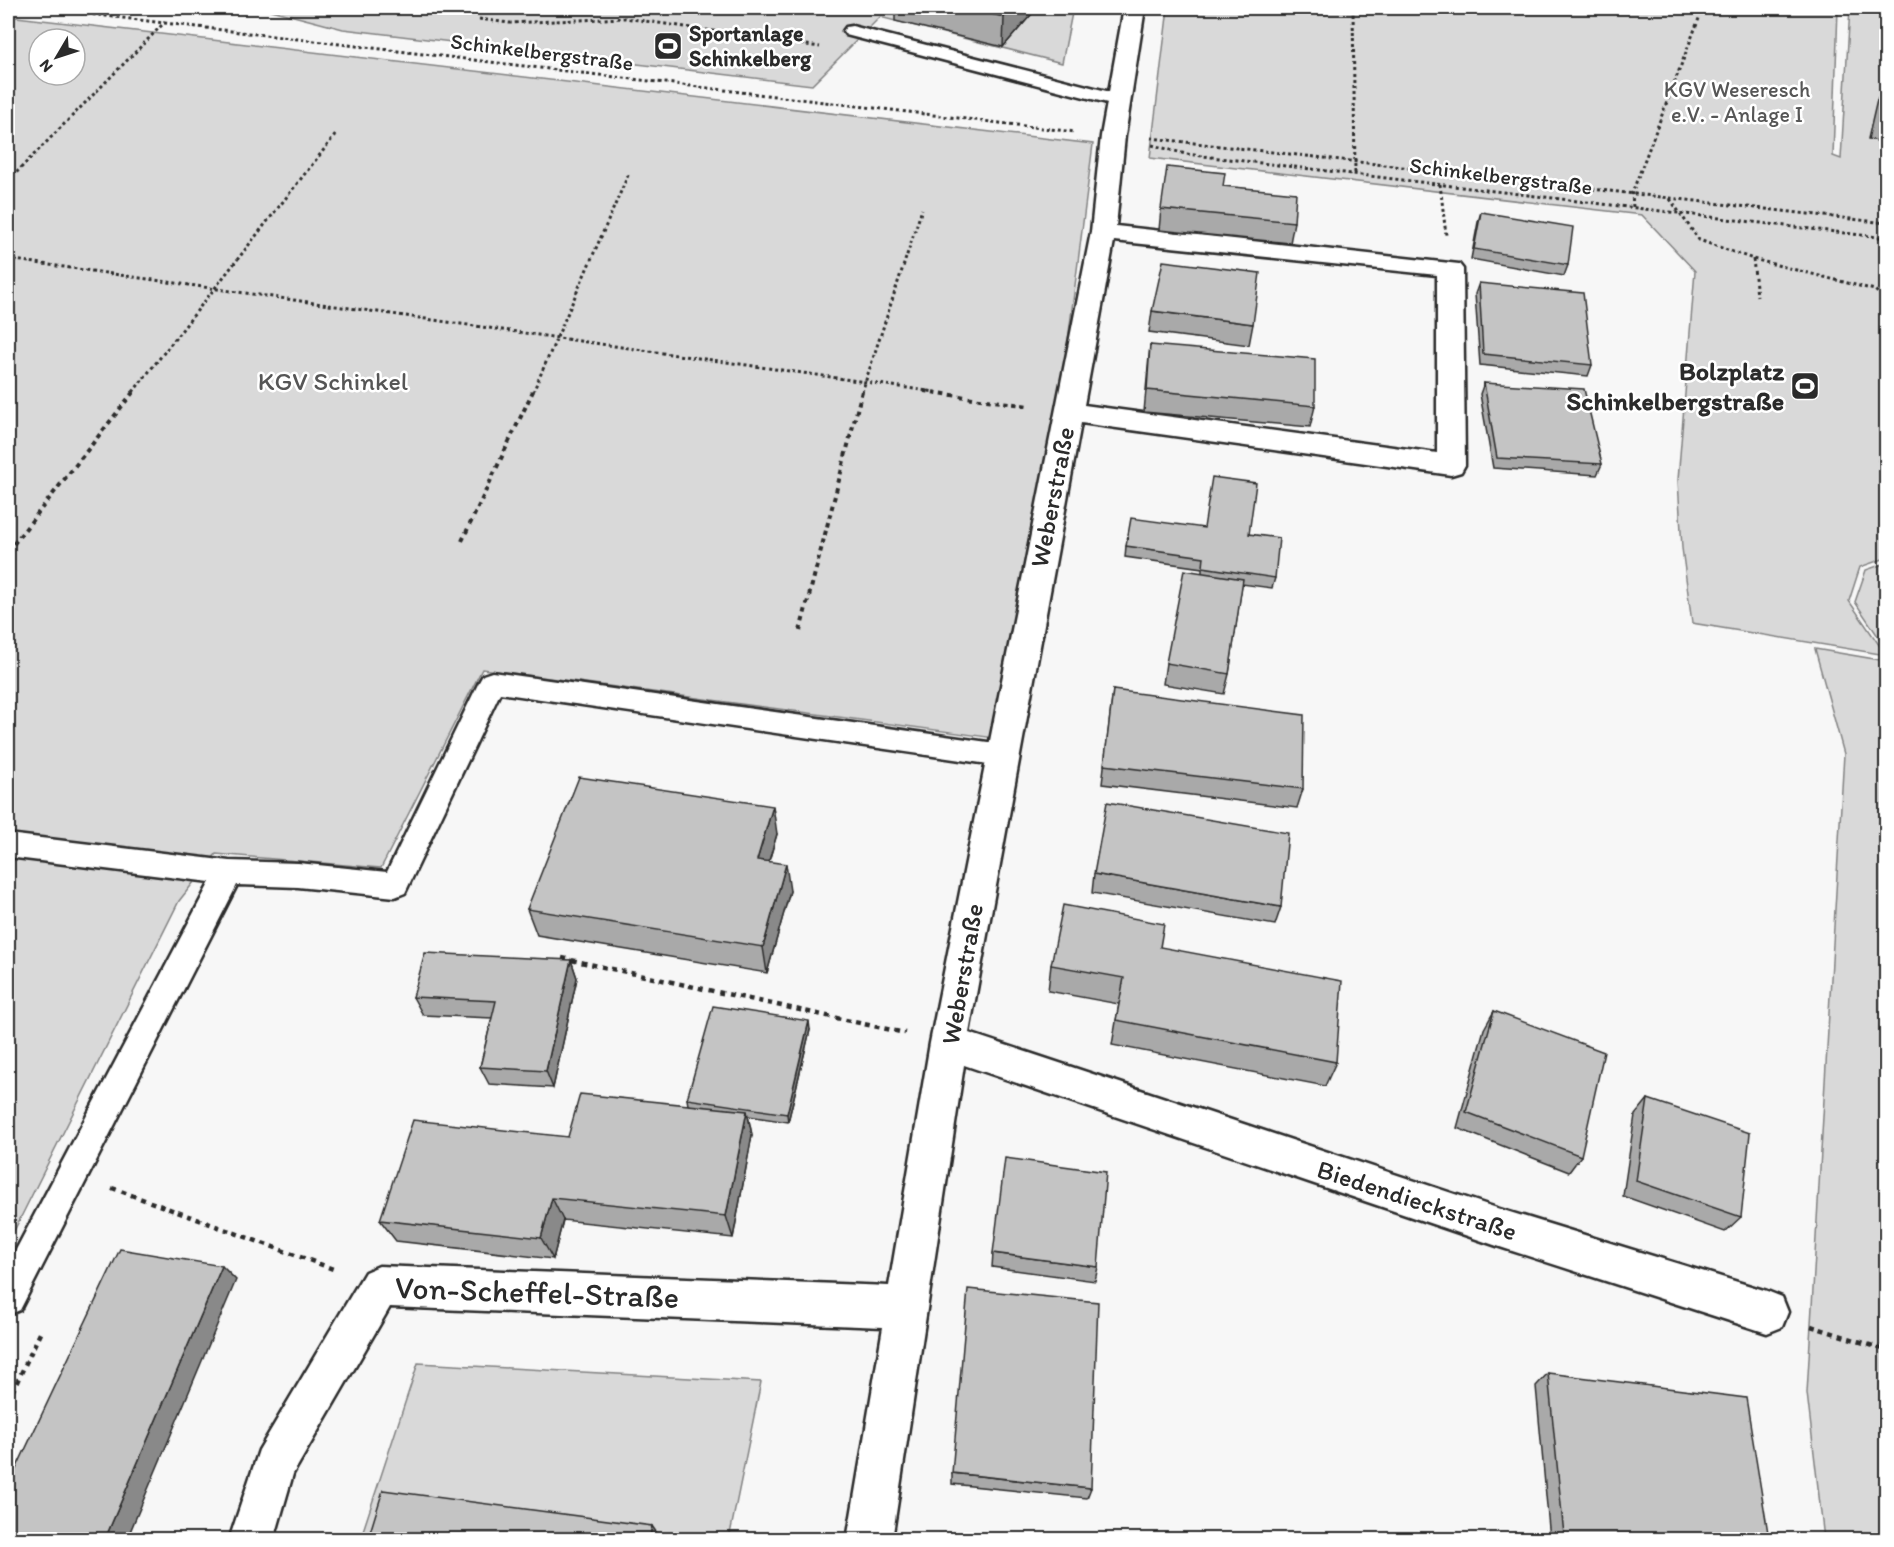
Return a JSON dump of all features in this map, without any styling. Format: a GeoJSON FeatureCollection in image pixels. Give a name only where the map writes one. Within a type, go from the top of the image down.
{"type":"FeatureCollection","features":[{"type":"Feature","properties":{"kind":"street","name":"Weberstraße"},"geometry":{"type":"LineString","coordinates":[[869,1539],[949,1043],[1103,232],[1113,136],[1134,8]]}},
{"type":"Feature","properties":{"kind":"street"},"geometry":{"type":"LineString","coordinates":[[1103,232],[1450,269]]}},
{"type":"Feature","properties":{"kind":"street","name":"Weberstraße"},"geometry":{"type":"LineString","coordinates":[[1069,412],[1451,465],[1450,269]]}},
{"type":"Feature","properties":{"kind":"street","name":"Biedendieckstraße"},"geometry":{"type":"LineString","coordinates":[[949,1043],[1500,1228],[1767,1312]]}},
{"type":"Feature","properties":{"kind":"street","name":"Von-Scheffel-Straße"},"geometry":{"type":"LineString","coordinates":[[251,1539],[274,1465],[379,1286],[908,1307]]}},
{"type":"Feature","properties":{"kind":"lane"},"geometry":{"type":"LineString","coordinates":[[852,31],[1119,100]]}},
{"type":"Feature","properties":{"kind":"lane"},"geometry":{"type":"LineString","coordinates":[[8,845],[229,873],[298,875],[395,885],[492,682],[1002,755]]}},
{"type":"Feature","properties":{"kind":"lane"},"geometry":{"type":"LineString","coordinates":[[8,1298],[229,873]]}},
{"type":"Feature","properties":{"kind":"path","name":"Schinkelbergstraße"},"geometry":{"type":"LineString","coordinates":[[39,8],[165,21],[1113,136],[1186,140],[1353,162],[1887,223]]}},
{"type":"Feature","properties":{"kind":"path"},"geometry":{"type":"LineString","coordinates":[[1353,8],[1353,162],[1355,173]]}},
{"type":"Feature","properties":{"kind":"path"},"geometry":{"type":"LineString","coordinates":[[1633,207],[1632,194],[1702,8]]}},
{"type":"Feature","properties":{"kind":"path"},"geometry":{"type":"LineString","coordinates":[[479,19],[509,23],[625,18],[835,50],[852,31]]}},
{"type":"Feature","properties":{"kind":"path"},"geometry":{"type":"LineString","coordinates":[[8,181],[165,21]]}},
{"type":"Feature","properties":{"kind":"path"},"geometry":{"type":"LineString","coordinates":[[8,551],[337,133]]}},
{"type":"Feature","properties":{"kind":"path","name":"Schinkelbergstraße"},"geometry":{"type":"LineString","coordinates":[[1113,136],[1186,154],[1887,238]]}},
{"type":"Feature","properties":{"kind":"path"},"geometry":{"type":"LineString","coordinates":[[462,541],[559,337],[629,173]]}},
{"type":"Feature","properties":{"kind":"path"},"geometry":{"type":"LineString","coordinates":[[1440,184],[1450,269]]}},
{"type":"Feature","properties":{"kind":"path"},"geometry":{"type":"LineString","coordinates":[[1670,198],[1699,240],[1753,259],[1875,290],[1887,301]]}},
{"type":"Feature","properties":{"kind":"path"},"geometry":{"type":"LineString","coordinates":[[800,631],[864,384],[922,209]]}},
{"type":"Feature","properties":{"kind":"path"},"geometry":{"type":"LineString","coordinates":[[8,259],[1069,412]]}},
{"type":"Feature","properties":{"kind":"path"},"geometry":{"type":"LineString","coordinates":[[1753,259],[1757,296]]}},
{"type":"Feature","properties":{"kind":"path"},"geometry":{"type":"LineString","coordinates":[[1878,459],[1887,460]]}},
{"type":"Feature","properties":{"kind":"path"},"geometry":{"type":"LineString","coordinates":[[562,958],[949,1043]]}},
{"type":"Feature","properties":{"kind":"path"},"geometry":{"type":"LineString","coordinates":[[104,1197],[109,1187],[379,1286]]}},
{"type":"Feature","properties":{"kind":"path"},"geometry":{"type":"LineString","coordinates":[[1767,1312],[1887,1350]]}},
{"type":"Feature","properties":{"kind":"path"},"geometry":{"type":"LineString","coordinates":[[8,1401],[43,1326]]}},
{"type":"Feature","properties":{"kind":"green space","name":"Sportanlage Schinkelberg"},"geometry":{"type":"Polygon","coordinates":[[[263,8],[1073,8],[1062,63],[880,17],[812,85],[343,29],[263,8]]]}},
{"type":"Feature","properties":{"kind":"green space","name":"KGV Weseresch e.V. - Anlage I"},"geometry":{"type":"Polygon","coordinates":[[[1168,8],[1838,8],[1833,156],[1841,159],[1850,8],[1886,8],[1886,558],[1860,567],[1849,601],[1886,655],[1692,623],[1682,548],[1678,480],[1695,271],[1642,215],[1150,158],[1168,8]]]}},
{"type":"Feature","properties":{"kind":"green space","name":"KGV Schinkel"},"geometry":{"type":"Polygon","coordinates":[[[8,16],[1093,144],[1017,741],[482,669],[381,868],[216,854],[179,901],[8,1243],[8,16]]]}},
{"type":"Feature","properties":{"kind":"green space"},"geometry":{"type":"Polygon","coordinates":[[[1886,563],[1886,648],[1855,602],[1866,570],[1886,563]]]}},
{"type":"Feature","properties":{"kind":"green space"},"geometry":{"type":"Polygon","coordinates":[[[1815,649],[1886,661],[1886,1539],[1824,1539],[1807,1393],[1844,754],[1815,649]]]}},
{"type":"Feature","properties":{"kind":"green space"},"geometry":{"type":"Polygon","coordinates":[[[418,1363],[761,1382],[729,1539],[360,1540],[418,1363]]]}},
{"type":"Feature","properties":{"kind":"building"},"geometry":{"type":"Polygon","coordinates":[[[963,8],[1013,8],[1004,17],[963,8]]]}},
{"type":"Feature","properties":{"kind":"building"},"geometry":{"type":"Polygon","coordinates":[[[1167,167],[1225,173],[1223,186],[1296,193],[1294,222],[1161,209],[1167,167]]]}},
{"type":"Feature","properties":{"kind":"building"},"geometry":{"type":"Polygon","coordinates":[[[1481,212],[1573,227],[1568,265],[1474,249],[1481,212]]]}},
{"type":"Feature","properties":{"kind":"building"},"geometry":{"type":"Polygon","coordinates":[[[1163,261],[1260,273],[1253,324],[1152,311],[1163,261]]]}},
{"type":"Feature","properties":{"kind":"building"},"geometry":{"type":"Polygon","coordinates":[[[1479,283],[1583,293],[1592,365],[1483,354],[1479,283]]]}},
{"type":"Feature","properties":{"kind":"building"},"geometry":{"type":"Polygon","coordinates":[[[1150,345],[1315,359],[1315,406],[1147,390],[1150,345]]]}},
{"type":"Feature","properties":{"kind":"building"},"geometry":{"type":"Polygon","coordinates":[[[1484,383],[1584,389],[1602,464],[1497,458],[1484,383]]]}},
{"type":"Feature","properties":{"kind":"building"},"geometry":{"type":"Polygon","coordinates":[[[1212,477],[1256,483],[1249,534],[1279,538],[1275,578],[1203,567],[1204,557],[1126,546],[1131,518],[1204,528],[1212,477]]]}},
{"type":"Feature","properties":{"kind":"building"},"geometry":{"type":"Polygon","coordinates":[[[1184,570],[1243,579],[1229,674],[1166,663],[1184,570]]]}},
{"type":"Feature","properties":{"kind":"building"},"geometry":{"type":"Polygon","coordinates":[[[1113,690],[1304,715],[1303,789],[1104,765],[1113,690]]]}},
{"type":"Feature","properties":{"kind":"building"},"geometry":{"type":"Polygon","coordinates":[[[579,777],[773,806],[757,860],[786,864],[763,947],[527,909],[579,777]]]}},
{"type":"Feature","properties":{"kind":"building"},"geometry":{"type":"Polygon","coordinates":[[[1107,802],[1288,833],[1281,907],[1094,874],[1107,802]]]}},
{"type":"Feature","properties":{"kind":"building"},"geometry":{"type":"Polygon","coordinates":[[[1063,905],[1164,924],[1160,947],[1342,981],[1336,1062],[1116,1020],[1124,978],[1051,965],[1063,905]]]}},
{"type":"Feature","properties":{"kind":"building"},"geometry":{"type":"Polygon","coordinates":[[[425,953],[571,960],[546,1071],[480,1067],[496,1001],[413,997],[425,953]]]}},
{"type":"Feature","properties":{"kind":"building"},"geometry":{"type":"Polygon","coordinates":[[[713,1006],[809,1021],[787,1114],[687,1099],[713,1006]]]}},
{"type":"Feature","properties":{"kind":"building"},"geometry":{"type":"Polygon","coordinates":[[[1494,1011],[1604,1052],[1581,1156],[1466,1112],[1494,1011]]]}},
{"type":"Feature","properties":{"kind":"building"},"geometry":{"type":"Polygon","coordinates":[[[580,1094],[747,1111],[726,1216],[552,1198],[541,1238],[380,1220],[413,1120],[568,1137],[580,1094]]]}},
{"type":"Feature","properties":{"kind":"building"},"geometry":{"type":"Polygon","coordinates":[[[1648,1099],[1750,1133],[1741,1217],[1636,1181],[1648,1099]]]}},
{"type":"Feature","properties":{"kind":"building"},"geometry":{"type":"Polygon","coordinates":[[[1005,1158],[1106,1172],[1098,1267],[993,1253],[1005,1158]]]}},
{"type":"Feature","properties":{"kind":"building"},"geometry":{"type":"Polygon","coordinates":[[[120,1249],[222,1266],[105,1539],[8,1539],[8,1486],[120,1249]]]}},
{"type":"Feature","properties":{"kind":"building"},"geometry":{"type":"Polygon","coordinates":[[[968,1289],[1098,1302],[1091,1488],[952,1473],[968,1289]]]}},
{"type":"Feature","properties":{"kind":"building"},"geometry":{"type":"Polygon","coordinates":[[[1548,1373],[1746,1398],[1769,1539],[1601,1539],[1564,1535],[1548,1373]]]}},
{"type":"Feature","properties":{"kind":"building"},"geometry":{"type":"Polygon","coordinates":[[[383,1490],[652,1526],[649,1539],[368,1539],[383,1490]]]}},
{"type":"Feature","properties":{"kind":"building"},"geometry":{"type":"Polygon","coordinates":[[[940,1534],[992,1539],[940,1539],[940,1534]]]}},
{"type":"Feature","properties":{"kind":"place","name":"Sportanlage Schinkelberg"},"geometry":{"type":"Point","coordinates":[668,46]}},
{"type":"Feature","properties":{"kind":"place","name":"Bolzplatz Schinkelbergstraße"},"geometry":{"type":"Point","coordinates":[1805,386]}}]}
